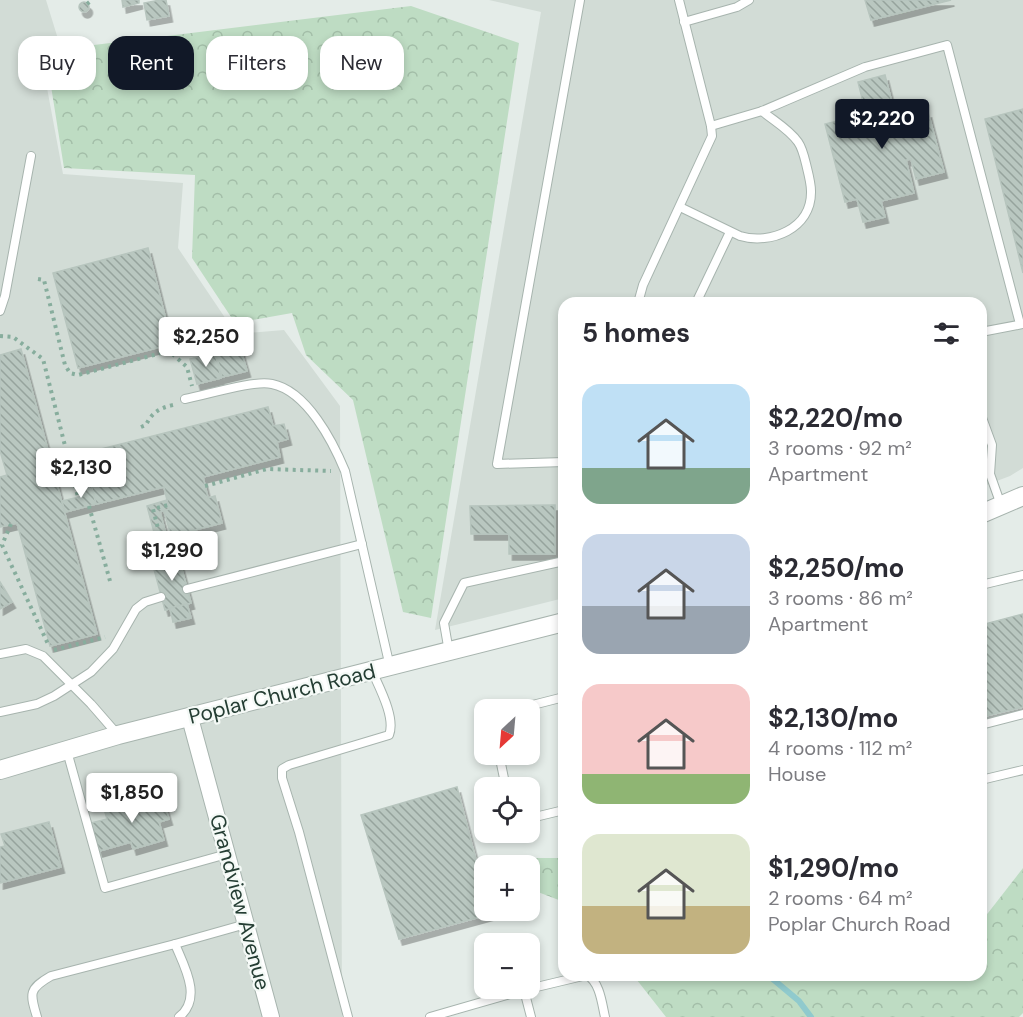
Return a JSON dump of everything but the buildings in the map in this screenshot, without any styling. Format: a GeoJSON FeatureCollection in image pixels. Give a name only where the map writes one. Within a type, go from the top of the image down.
{"type":"FeatureCollection","features":[{"type":"Feature","properties":{"kind":"street"},"geometry":{"type":"LineString","coordinates":[[987,511],[1023,496]]}},
{"type":"Feature","properties":{"kind":"street","name":"Poplar Church Road"},"geometry":{"type":"LineString","coordinates":[[0,770],[118,735],[558,624]]}},
{"type":"Feature","properties":{"kind":"street","name":"Grandview Avenue"},"geometry":{"type":"LineString","coordinates":[[190,718],[271,1017]]}},
{"type":"Feature","properties":{"kind":"lane"},"geometry":{"type":"LineString","coordinates":[[558,462],[497,464],[580,0]]}},
{"type":"Feature","properties":{"kind":"lane"},"geometry":{"type":"LineString","coordinates":[[640,297],[643,285],[712,136],[679,0]]}},
{"type":"Feature","properties":{"kind":"lane"},"geometry":{"type":"LineString","coordinates":[[684,22],[737,7],[749,0]]}},
{"type":"Feature","properties":{"kind":"lane"},"geometry":{"type":"LineString","coordinates":[[711,126],[762,111],[865,67],[947,45],[1021,324],[987,331]]}},
{"type":"Feature","properties":{"kind":"lane"},"geometry":{"type":"LineString","coordinates":[[680,207],[730,232],[750,239],[776,237],[787,233],[801,221],[812,192],[805,159],[798,142],[786,129],[762,111]]}},
{"type":"Feature","properties":{"kind":"lane"},"geometry":{"type":"LineString","coordinates":[[0,310],[5,296],[31,156]]}},
{"type":"Feature","properties":{"kind":"lane"},"geometry":{"type":"LineString","coordinates":[[699,297],[730,232]]}},
{"type":"Feature","properties":{"kind":"lane"},"geometry":{"type":"LineString","coordinates":[[185,399],[257,383],[273,384],[299,400],[325,430],[345,471],[362,544],[392,728],[389,735],[289,765],[282,770],[282,778],[299,832],[348,1017]]}},
{"type":"Feature","properties":{"kind":"lane"},"geometry":{"type":"LineString","coordinates":[[987,430],[992,446],[990,474],[1002,505]]}},
{"type":"Feature","properties":{"kind":"lane"},"geometry":{"type":"LineString","coordinates":[[187,589],[362,544]]}},
{"type":"Feature","properties":{"kind":"lane"},"geometry":{"type":"LineString","coordinates":[[449,652],[444,622],[464,583],[558,562]]}},
{"type":"Feature","properties":{"kind":"lane"},"geometry":{"type":"LineString","coordinates":[[987,584],[1023,575]]}},
{"type":"Feature","properties":{"kind":"lane"},"geometry":{"type":"LineString","coordinates":[[0,712],[37,704],[72,685],[106,658],[140,605],[161,597]]}},
{"type":"Feature","properties":{"kind":"lane"},"geometry":{"type":"LineString","coordinates":[[0,654],[26,649],[43,656],[112,726],[118,735]]}},
{"type":"Feature","properties":{"kind":"lane"},"geometry":{"type":"LineString","coordinates":[[540,703],[558,699]]}},
{"type":"Feature","properties":{"kind":"lane"},"geometry":{"type":"LineString","coordinates":[[987,723],[1023,714]]}},
{"type":"Feature","properties":{"kind":"lane"},"geometry":{"type":"LineString","coordinates":[[66,750],[105,888],[227,854]]}},
{"type":"Feature","properties":{"kind":"lane"},"geometry":{"type":"LineString","coordinates":[[987,779],[1023,770]]}},
{"type":"Feature","properties":{"kind":"lane"},"geometry":{"type":"LineString","coordinates":[[540,816],[558,811]]}},
{"type":"Feature","properties":{"kind":"lane"},"geometry":{"type":"LineString","coordinates":[[37,1017],[31,998],[33,989],[51,976],[246,924]]}},
{"type":"Feature","properties":{"kind":"lane"},"geometry":{"type":"LineString","coordinates":[[175,944],[192,993],[190,1003],[179,1017]]}},
{"type":"Feature","properties":{"kind":"lane"},"geometry":{"type":"LineString","coordinates":[[540,986],[562,981]]}},
{"type":"Feature","properties":{"kind":"lane"},"geometry":{"type":"LineString","coordinates":[[594,981],[605,1017]]}},
{"type":"Feature","properties":{"kind":"lane"},"geometry":{"type":"LineString","coordinates":[[430,1017],[493,999]]}},
{"type":"Feature","properties":{"kind":"lane"},"geometry":{"type":"LineString","coordinates":[[526,999],[531,1017]]}},
{"type":"Feature","properties":{"kind":"path"},"geometry":{"type":"LineString","coordinates":[[87,4],[92,0]]}},
{"type":"Feature","properties":{"kind":"path"},"geometry":{"type":"LineString","coordinates":[[38,279],[44,280],[65,365],[70,373],[78,375],[169,351],[187,367]]}},
{"type":"Feature","properties":{"kind":"path"},"geometry":{"type":"LineString","coordinates":[[0,336],[13,337],[43,359],[78,497]]}},
{"type":"Feature","properties":{"kind":"path"},"geometry":{"type":"LineString","coordinates":[[141,427],[146,425],[149,418],[160,408],[174,405]]}},
{"type":"Feature","properties":{"kind":"path"},"geometry":{"type":"LineString","coordinates":[[205,486],[267,469],[336,471]]}},
{"type":"Feature","properties":{"kind":"path"},"geometry":{"type":"LineString","coordinates":[[167,563],[153,509],[168,505]]}},
{"type":"Feature","properties":{"kind":"path"},"geometry":{"type":"LineString","coordinates":[[89,506],[110,581]]}},
{"type":"Feature","properties":{"kind":"path"},"geometry":{"type":"LineString","coordinates":[[11,524],[2,545],[51,651],[105,637]]}},
{"type":"Feature","properties":{"kind":"shaded area"},"geometry":{"type":"Polygon","coordinates":[[[0,0],[46,0],[57,36],[18,36],[18,90],[47,90],[63,174],[183,183],[178,248],[236,334],[284,330],[340,406],[342,1017],[0,1017],[0,0]]]}},
{"type":"Feature","properties":{"kind":"shaded area"},"geometry":{"type":"Polygon","coordinates":[[[489,0],[1023,0],[1023,468],[987,485],[987,297],[558,297],[558,599],[435,630],[541,12],[489,0]]]}},
{"type":"Feature","properties":{"kind":"green space"},"geometry":{"type":"Polygon","coordinates":[[[411,6],[519,43],[431,618],[403,612],[353,400],[306,355],[292,313],[235,323],[192,258],[195,175],[64,168],[52,90],[96,90],[96,45],[108,43],[108,90],[194,90],[194,36],[167,36],[411,6]]]}},
{"type":"Feature","properties":{"kind":"green space"},"geometry":{"type":"Polygon","coordinates":[[[540,858],[558,858],[558,900],[540,893],[540,858]]]}},
{"type":"Feature","properties":{"kind":"green space"},"geometry":{"type":"Polygon","coordinates":[[[1023,868],[1023,1013],[1019,1017],[666,1017],[638,981],[987,981],[987,914],[1023,868]]]}},
{"type":"Feature","properties":{"kind":"waterway"},"geometry":{"type":"LineString","coordinates":[[775,981],[799,1001],[811,1017]]}}]}
